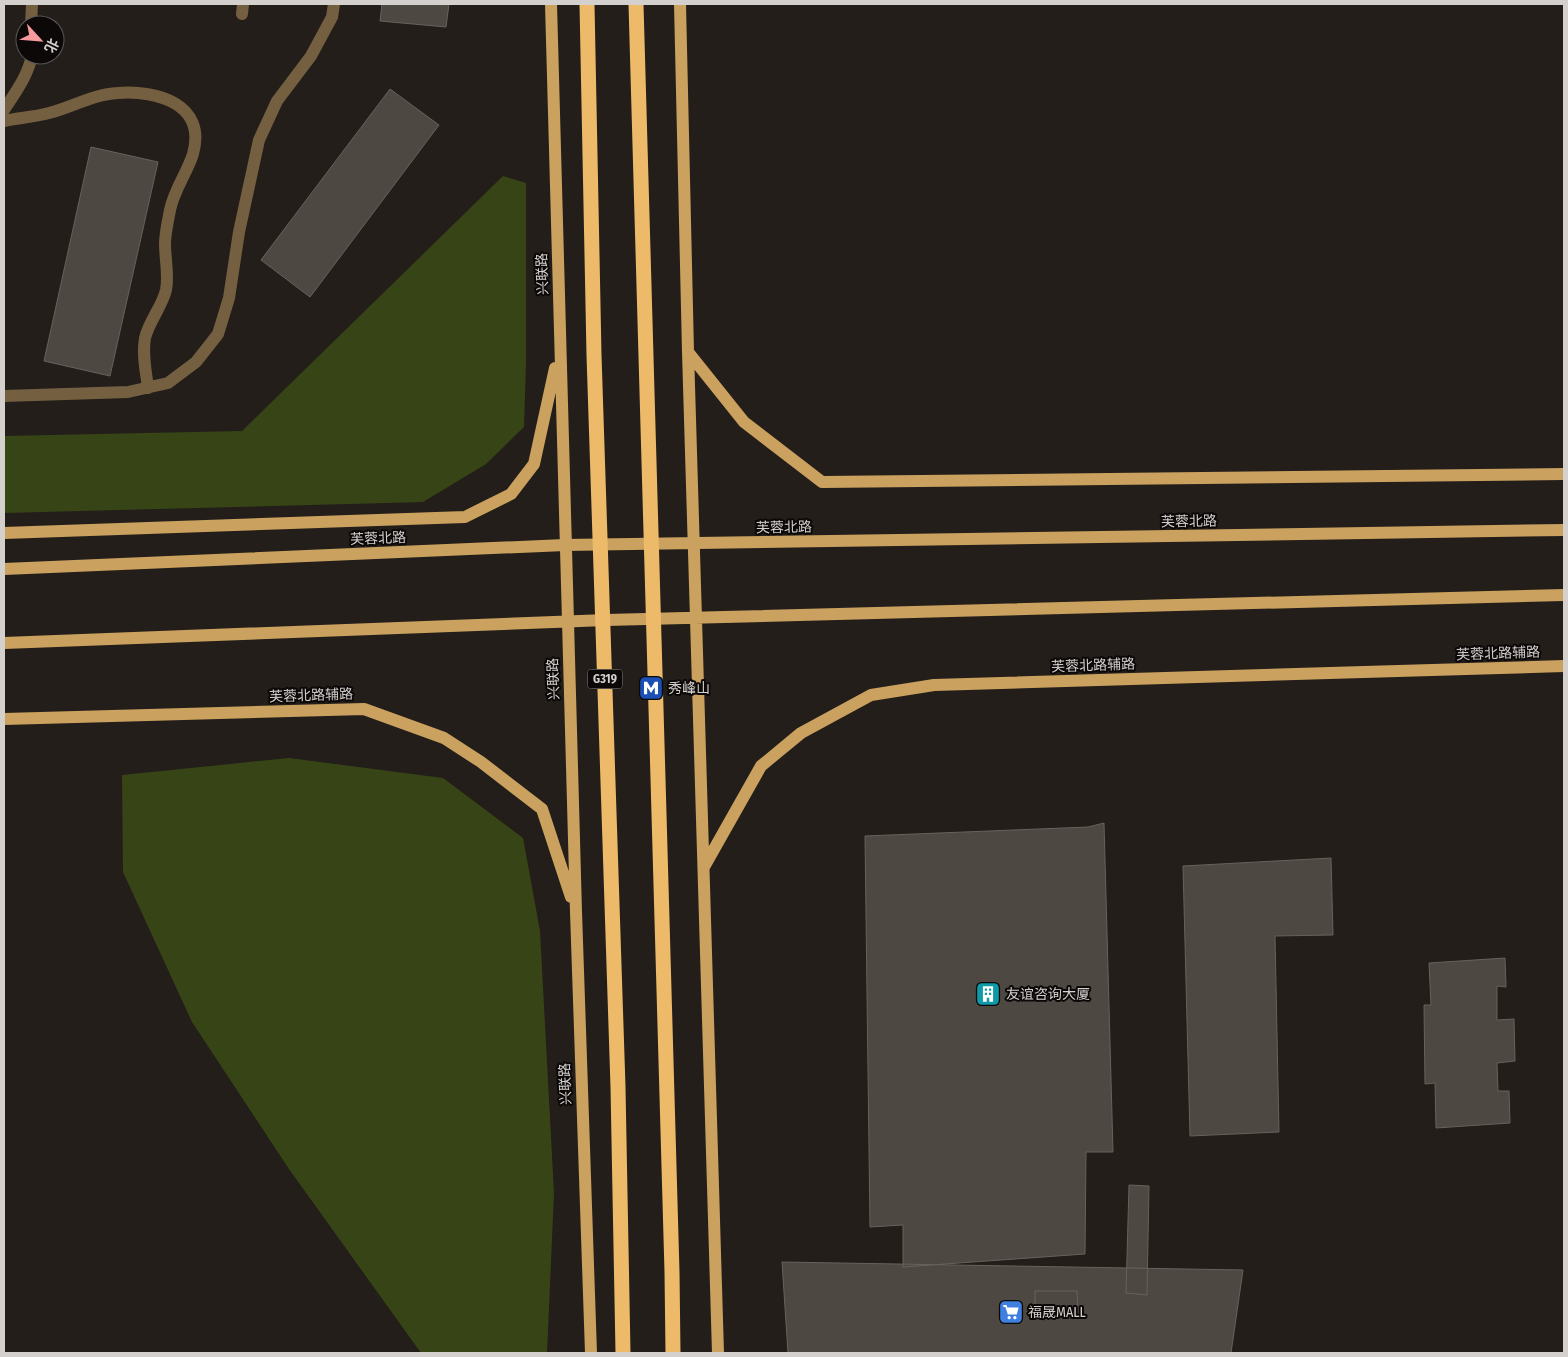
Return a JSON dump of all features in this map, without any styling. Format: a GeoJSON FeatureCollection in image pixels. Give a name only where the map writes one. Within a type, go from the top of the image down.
{"type":"FeatureCollection","features":[{"type":"Feature","properties":{"kind":"highway","name":"G319"},"geometry":{"type":"LineString","coordinates":[[587,4],[594,355],[618,1078],[623,1353]]}},
{"type":"Feature","properties":{"kind":"highway"},"geometry":{"type":"LineString","coordinates":[[636,4],[673,1353]]}},
{"type":"Feature","properties":{"kind":"main road","name":"兴联路"},"geometry":{"type":"LineString","coordinates":[[551,4],[565,545],[591,1353]]}},
{"type":"Feature","properties":{"kind":"main road"},"geometry":{"type":"LineString","coordinates":[[683,6],[688,352],[718,1353]]}},
{"type":"Feature","properties":{"kind":"main road"},"geometry":{"type":"LineString","coordinates":[[4,533],[466,516],[511,494],[534,464],[560,349]]}},
{"type":"Feature","properties":{"kind":"main road"},"geometry":{"type":"LineString","coordinates":[[688,352],[744,422],[822,482],[1564,474]]}},
{"type":"Feature","properties":{"kind":"main road","name":"芙蓉北路"},"geometry":{"type":"LineString","coordinates":[[4,569],[565,545],[1564,530]]}},
{"type":"Feature","properties":{"kind":"main road"},"geometry":{"type":"LineString","coordinates":[[4,642],[696,617],[1564,595]]}},
{"type":"Feature","properties":{"kind":"main road","name":"芙蓉北路辅路"},"geometry":{"type":"LineString","coordinates":[[704,867],[761,766],[800,733],[871,695],[934,685],[1564,666]]}},
{"type":"Feature","properties":{"kind":"main road","name":"芙蓉北路辅路"},"geometry":{"type":"LineString","coordinates":[[4,719],[364,709],[444,738],[481,762],[542,809],[576,912]]}},
{"type":"Feature","properties":{"kind":"street"},"geometry":{"type":"LineString","coordinates":[[4,396],[128,392],[168,383],[196,362],[218,334],[229,298],[239,232],[259,140],[277,101],[311,56],[332,17],[334,4]]}},
{"type":"Feature","properties":{"kind":"street"},"geometry":{"type":"LineString","coordinates":[[4,110],[22,83],[30,65]]}},
{"type":"Feature","properties":{"kind":"street"},"geometry":{"type":"LineString","coordinates":[[4,121],[49,113],[91,98],[117,93],[149,94],[172,100],[186,111],[196,134],[192,154],[170,208],[165,244],[167,263],[166,288],[163,302],[145,337],[144,359],[148,388]]}},
{"type":"Feature","properties":{"kind":"green space"},"geometry":{"type":"Polygon","coordinates":[[[503,176],[526,183],[524,427],[486,464],[423,502],[4,513],[4,436],[242,431],[503,176]]]}},
{"type":"Feature","properties":{"kind":"green space"},"geometry":{"type":"Polygon","coordinates":[[[289,758],[443,778],[523,838],[540,931],[554,1193],[547,1353],[421,1353],[289,1169],[192,1022],[123,872],[122,775],[289,758]]]}},
{"type":"Feature","properties":{"kind":"building"},"geometry":{"type":"Polygon","coordinates":[[[382,4],[449,4],[446,27],[380,21],[382,4]]]}},
{"type":"Feature","properties":{"kind":"building"},"geometry":{"type":"Polygon","coordinates":[[[390,89],[439,125],[310,297],[261,260],[390,89]]]}},
{"type":"Feature","properties":{"kind":"building"},"geometry":{"type":"Polygon","coordinates":[[[91,147],[158,162],[110,376],[44,361],[91,147]]]}},
{"type":"Feature","properties":{"kind":"building","name":"友谊咨询大厦"},"geometry":{"type":"Polygon","coordinates":[[[1104,823],[1113,1152],[1086,1152],[1085,1254],[903,1267],[903,1225],[870,1227],[865,836],[1088,827],[1104,823]]]}},
{"type":"Feature","properties":{"kind":"building"},"geometry":{"type":"Polygon","coordinates":[[[1331,858],[1333,935],[1275,936],[1279,1132],[1190,1136],[1183,866],[1331,858]]]}},
{"type":"Feature","properties":{"kind":"building"},"geometry":{"type":"Polygon","coordinates":[[[1505,958],[1506,987],[1497,986],[1497,1020],[1514,1019],[1515,1061],[1497,1063],[1498,1091],[1509,1091],[1510,1123],[1436,1128],[1435,1083],[1425,1084],[1424,1005],[1431,1005],[1429,963],[1505,958]]]}},
{"type":"Feature","properties":{"kind":"building"},"geometry":{"type":"Polygon","coordinates":[[[1129,1185],[1149,1186],[1147,1295],[1126,1293],[1129,1185]]]}},
{"type":"Feature","properties":{"kind":"building","name":"福晟MALL"},"geometry":{"type":"Polygon","coordinates":[[[782,1262],[1243,1270],[1231,1353],[788,1353],[782,1262]]]}},
{"type":"Feature","properties":{"kind":"building"},"geometry":{"type":"Polygon","coordinates":[[[1035,1291],[1077,1291],[1078,1316],[1035,1316],[1035,1291]]]}},
{"type":"Feature","properties":{"kind":"place","name":"秀峰山"},"geometry":{"type":"Point","coordinates":[651,688]}},
{"type":"Feature","properties":{"kind":"place","name":"友谊咨询大厦"},"geometry":{"type":"Point","coordinates":[988,994]}},
{"type":"Feature","properties":{"kind":"place","name":"福晟MALL"},"geometry":{"type":"Point","coordinates":[1011,1312]}}]}
